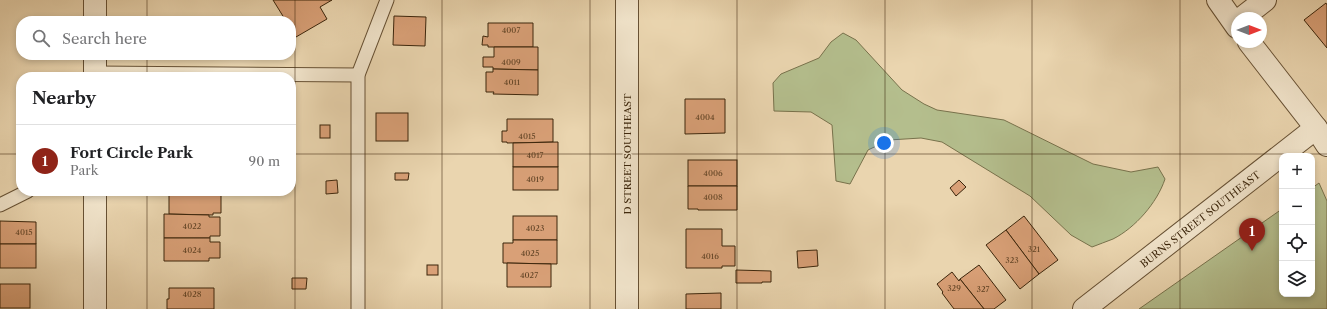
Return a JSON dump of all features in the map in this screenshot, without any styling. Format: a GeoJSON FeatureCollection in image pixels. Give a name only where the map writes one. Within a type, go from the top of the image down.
{"type":"FeatureCollection","features":[{"type":"Feature","properties":{"kind":"street"},"geometry":{"type":"LineString","coordinates":[[95,0],[95,16]]}},
{"type":"Feature","properties":{"kind":"street","name":"D STREET SOUTHEAST"},"geometry":{"type":"LineString","coordinates":[[627,0],[627,309]]}},
{"type":"Feature","properties":{"kind":"street"},"geometry":{"type":"LineString","coordinates":[[1218,0],[1231,15]]}},
{"type":"Feature","properties":{"kind":"street"},"geometry":{"type":"LineString","coordinates":[[1251,12],[1265,0]]}},
{"type":"Feature","properties":{"kind":"street"},"geometry":{"type":"LineString","coordinates":[[1254,48],[1324,140]]}},
{"type":"Feature","properties":{"kind":"street","name":"BURNS STREET SOUTHEAST"},"geometry":{"type":"LineString","coordinates":[[1084,309],[1324,140]]}},
{"type":"Feature","properties":{"kind":"street"},"geometry":{"type":"LineString","coordinates":[[95,196],[95,309]]}},
{"type":"Feature","properties":{"kind":"lane"},"geometry":{"type":"LineString","coordinates":[[358,309],[358,75],[387,0]]}},
{"type":"Feature","properties":{"kind":"lane"},"geometry":{"type":"LineString","coordinates":[[95,68],[245,72]]}},
{"type":"Feature","properties":{"kind":"lane"},"geometry":{"type":"LineString","coordinates":[[296,73],[358,75]]}},
{"type":"Feature","properties":{"kind":"lane"},"geometry":{"type":"LineString","coordinates":[[0,205],[18,196]]}},
{"type":"Feature","properties":{"kind":"green space"},"geometry":{"type":"Polygon","coordinates":[[[843,33],[856,40],[902,90],[924,104],[937,110],[1004,120],[1093,164],[1131,172],[1158,167],[1165,179],[1157,197],[1137,222],[1113,239],[1092,247],[1071,235],[1030,196],[942,142],[921,138],[889,140],[868,150],[850,184],[836,181],[832,125],[811,112],[774,111],[773,83],[781,74],[819,58],[831,42],[843,33]]]}},
{"type":"Feature","properties":{"kind":"green space"},"geometry":{"type":"Polygon","coordinates":[[[1319,183],[1327,201],[1327,309],[1139,309],[1279,211],[1279,297],[1315,297],[1315,186],[1319,183]]]}},
{"type":"Feature","properties":{"kind":"building"},"geometry":{"type":"Polygon","coordinates":[[[273,0],[332,0],[320,7],[327,19],[296,37],[296,16],[283,16],[273,0]]]}},
{"type":"Feature","properties":{"kind":"building"},"geometry":{"type":"Polygon","coordinates":[[[1326,3],[1327,5],[1327,48],[1304,20],[1326,3]]]}},
{"type":"Feature","properties":{"kind":"building"},"geometry":{"type":"Polygon","coordinates":[[[394,16],[426,17],[425,46],[393,45],[394,16]]]}},
{"type":"Feature","properties":{"kind":"building"},"geometry":{"type":"Polygon","coordinates":[[[488,23],[533,23],[533,47],[488,47],[488,45],[482,45],[483,36],[488,37],[488,23]]]}},
{"type":"Feature","properties":{"kind":"building"},"geometry":{"type":"Polygon","coordinates":[[[494,47],[538,47],[538,70],[493,69],[493,67],[483,67],[483,57],[494,57],[494,47]]]}},
{"type":"Feature","properties":{"kind":"building"},"geometry":{"type":"Polygon","coordinates":[[[493,69],[538,70],[538,95],[493,94],[494,92],[486,92],[486,72],[493,72],[493,69]]]}},
{"type":"Feature","properties":{"kind":"building"},"geometry":{"type":"Polygon","coordinates":[[[685,99],[725,99],[725,133],[685,134],[685,99]]]}},
{"type":"Feature","properties":{"kind":"building"},"geometry":{"type":"Polygon","coordinates":[[[376,113],[408,113],[408,141],[376,141],[376,113]]]}},
{"type":"Feature","properties":{"kind":"building"},"geometry":{"type":"Polygon","coordinates":[[[507,119],[553,119],[553,142],[502,142],[502,131],[507,131],[507,119]]]}},
{"type":"Feature","properties":{"kind":"building"},"geometry":{"type":"Polygon","coordinates":[[[320,125],[330,125],[330,138],[320,138],[320,125]]]}},
{"type":"Feature","properties":{"kind":"building"},"geometry":{"type":"Polygon","coordinates":[[[558,142],[558,167],[513,167],[513,143],[558,142]]]}},
{"type":"Feature","properties":{"kind":"building"},"geometry":{"type":"Polygon","coordinates":[[[688,160],[737,160],[737,186],[688,186],[688,160]]]}},
{"type":"Feature","properties":{"kind":"building"},"geometry":{"type":"Polygon","coordinates":[[[513,167],[558,167],[558,190],[513,190],[513,167]]]}},
{"type":"Feature","properties":{"kind":"building"},"geometry":{"type":"Polygon","coordinates":[[[395,173],[409,173],[408,180],[395,180],[395,173]]]}},
{"type":"Feature","properties":{"kind":"building"},"geometry":{"type":"Polygon","coordinates":[[[337,180],[338,193],[326,194],[326,181],[337,180]]]}},
{"type":"Feature","properties":{"kind":"building"},"geometry":{"type":"Polygon","coordinates":[[[959,180],[966,187],[956,196],[950,188],[959,180]]]}},
{"type":"Feature","properties":{"kind":"building"},"geometry":{"type":"Polygon","coordinates":[[[688,186],[737,186],[737,210],[688,209],[688,186]]]}},
{"type":"Feature","properties":{"kind":"building"},"geometry":{"type":"Polygon","coordinates":[[[169,196],[221,196],[221,213],[213,213],[213,215],[169,214],[169,196]]]}},
{"type":"Feature","properties":{"kind":"building"},"geometry":{"type":"Polygon","coordinates":[[[164,214],[209,215],[209,217],[220,217],[220,236],[210,236],[210,238],[164,238],[164,214]]]}},
{"type":"Feature","properties":{"kind":"building"},"geometry":{"type":"Polygon","coordinates":[[[513,216],[557,216],[557,240],[513,240],[513,216]]]}},
{"type":"Feature","properties":{"kind":"building"},"geometry":{"type":"Polygon","coordinates":[[[1024,216],[1058,260],[1039,274],[1006,230],[1024,216]]]}},
{"type":"Feature","properties":{"kind":"building"},"geometry":{"type":"Polygon","coordinates":[[[0,221],[36,222],[36,244],[0,244],[0,221]]]}},
{"type":"Feature","properties":{"kind":"building"},"geometry":{"type":"Polygon","coordinates":[[[686,229],[722,229],[722,246],[735,246],[735,266],[722,266],[722,268],[686,268],[686,229]]]}},
{"type":"Feature","properties":{"kind":"building"},"geometry":{"type":"Polygon","coordinates":[[[1006,230],[1039,274],[1020,289],[986,245],[1006,230]]]}},
{"type":"Feature","properties":{"kind":"building"},"geometry":{"type":"Polygon","coordinates":[[[164,238],[210,238],[210,242],[220,242],[220,258],[209,258],[209,261],[164,261],[164,238]]]}},
{"type":"Feature","properties":{"kind":"building"},"geometry":{"type":"Polygon","coordinates":[[[513,240],[557,240],[557,264],[503,263],[503,243],[513,243],[513,240]]]}},
{"type":"Feature","properties":{"kind":"building"},"geometry":{"type":"Polygon","coordinates":[[[0,244],[36,244],[36,268],[0,268],[0,244]]]}},
{"type":"Feature","properties":{"kind":"building"},"geometry":{"type":"Polygon","coordinates":[[[817,250],[818,266],[798,268],[797,251],[817,250]]]}},
{"type":"Feature","properties":{"kind":"building"},"geometry":{"type":"Polygon","coordinates":[[[507,263],[551,264],[551,287],[507,287],[507,263]]]}},
{"type":"Feature","properties":{"kind":"building"},"geometry":{"type":"Polygon","coordinates":[[[427,265],[438,265],[438,275],[427,275],[427,265]]]}},
{"type":"Feature","properties":{"kind":"building"},"geometry":{"type":"Polygon","coordinates":[[[979,265],[1006,300],[994,309],[984,309],[960,279],[979,265]]]}},
{"type":"Feature","properties":{"kind":"building"},"geometry":{"type":"Polygon","coordinates":[[[736,270],[771,271],[771,282],[736,283],[736,270]]]}},
{"type":"Feature","properties":{"kind":"building"},"geometry":{"type":"Polygon","coordinates":[[[952,272],[959,281],[960,279],[984,309],[954,309],[937,284],[952,272]]]}},
{"type":"Feature","properties":{"kind":"building"},"geometry":{"type":"Polygon","coordinates":[[[292,278],[307,278],[306,289],[292,289],[292,278]]]}},
{"type":"Feature","properties":{"kind":"building"},"geometry":{"type":"Polygon","coordinates":[[[0,284],[30,284],[30,308],[0,308],[0,284]]]}},
{"type":"Feature","properties":{"kind":"building"},"geometry":{"type":"Polygon","coordinates":[[[169,288],[214,288],[214,309],[167,309],[169,288]]]}},
{"type":"Feature","properties":{"kind":"building"},"geometry":{"type":"Polygon","coordinates":[[[721,293],[721,309],[686,309],[686,294],[721,293]]]}},
{"type":"Feature","properties":{"kind":"place","name":"Fort Circle Park"},"geometry":{"type":"Point","coordinates":[1252,251]}}]}
